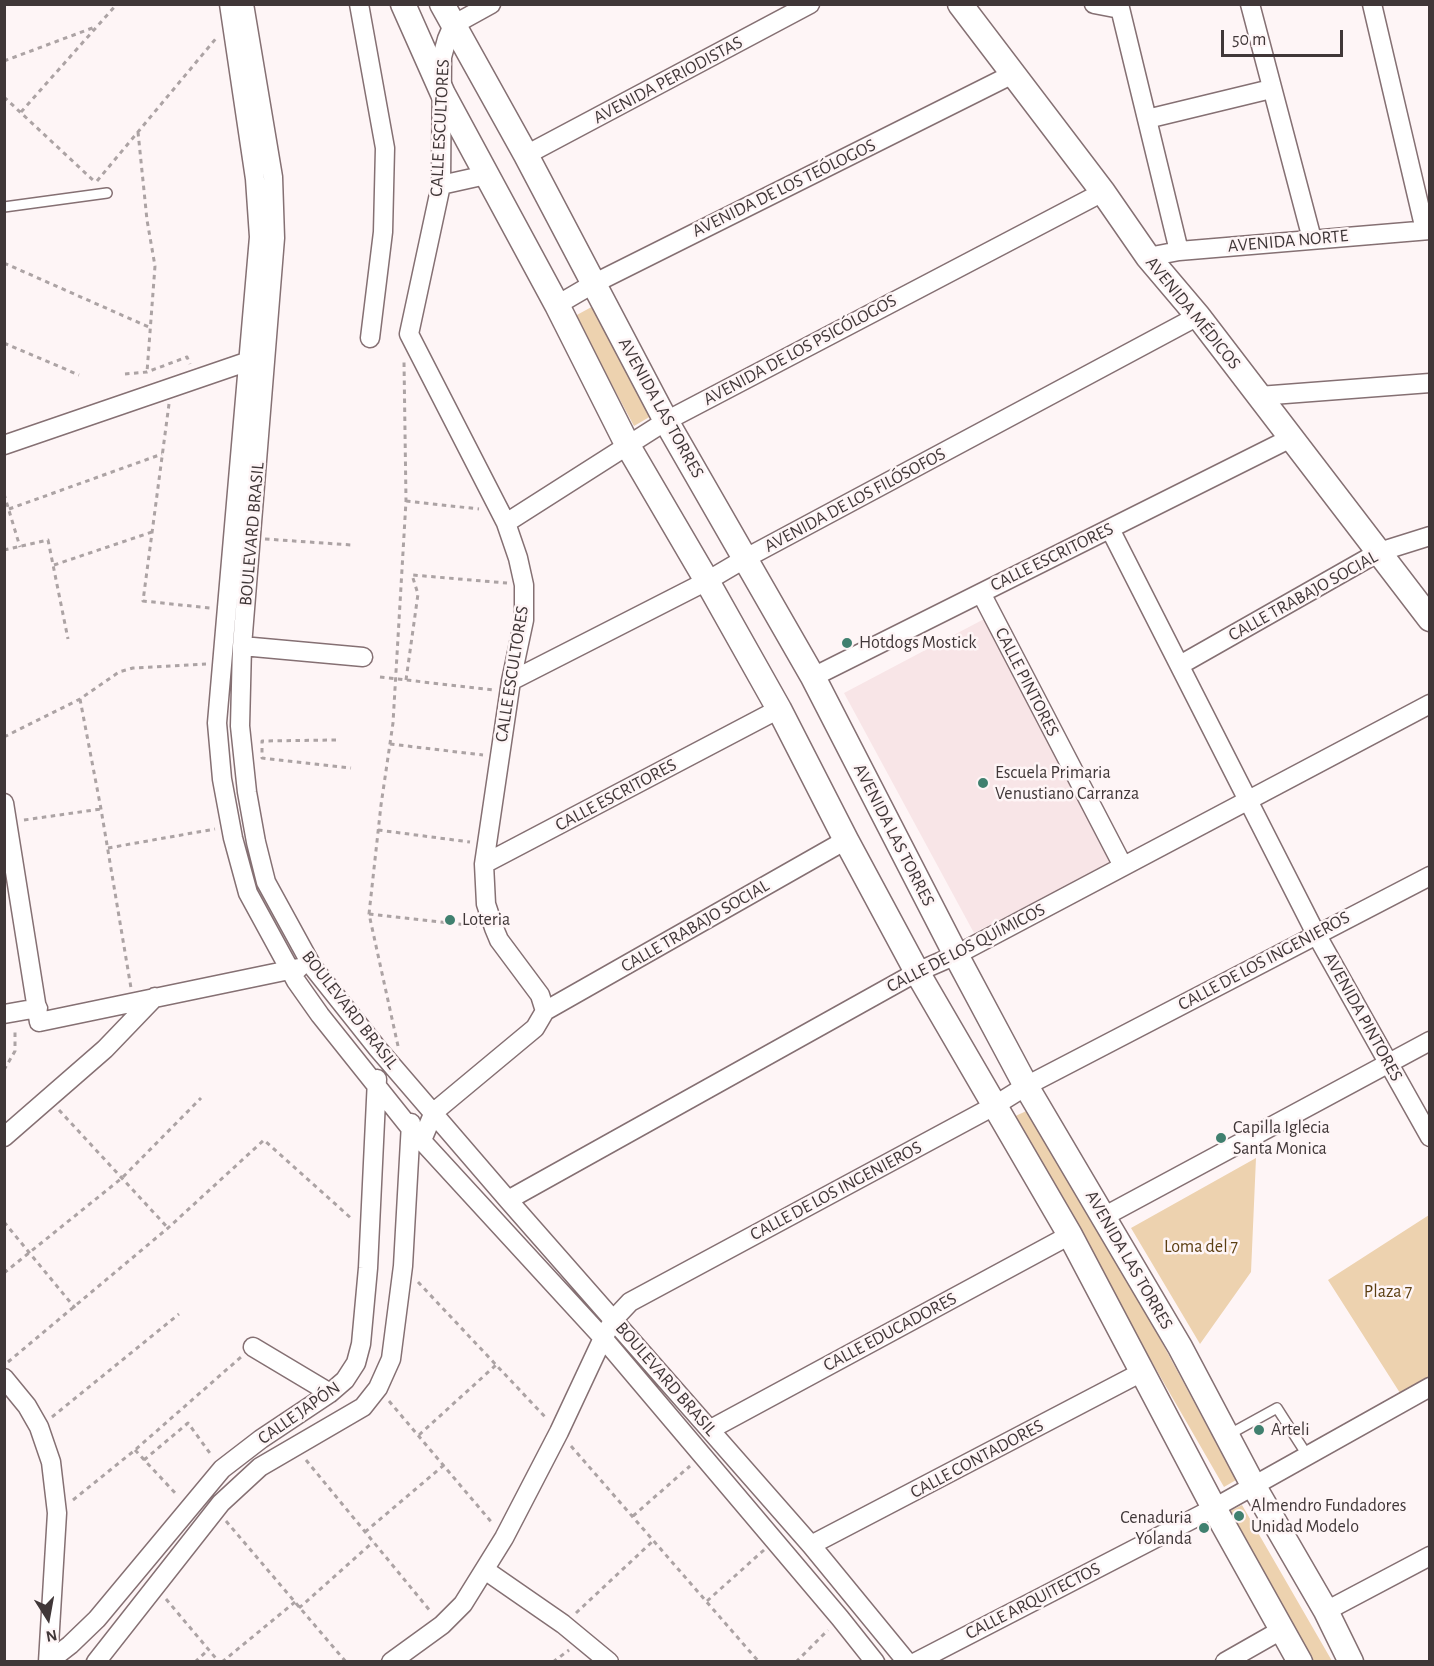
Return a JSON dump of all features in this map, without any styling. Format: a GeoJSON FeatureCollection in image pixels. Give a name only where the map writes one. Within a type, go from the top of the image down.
{"type":"FeatureCollection","features":[{"type":"Feature","properties":{"kind":"main road"},"geometry":{"type":"LineString","coordinates":[[402,4],[443,94],[557,305],[628,446],[779,709],[917,972],[1070,1235],[1214,1508],[1300,1662]]}},
{"type":"Feature","properties":{"kind":"main road","name":"AVENIDA MÉDICOS"},"geometry":{"type":"LineString","coordinates":[[960,4],[1103,192],[1148,257],[1198,316],[1430,619]]}},
{"type":"Feature","properties":{"kind":"main road","name":"AVENIDA LAS TORRES"},"geometry":{"type":"LineString","coordinates":[[448,15],[525,154],[666,421],[813,677],[1026,1086],[1105,1216],[1180,1347],[1253,1485],[1326,1611],[1351,1662]]}},
{"type":"Feature","properties":{"kind":"street","name":"BOULEVARD BRASIL"},"geometry":{"type":"LineString","coordinates":[[244,4],[273,177],[275,238],[242,646],[240,726],[247,792],[266,882],[312,966],[378,1049],[507,1200],[812,1545],[907,1662]]}},
{"type":"Feature","properties":{"kind":"street"},"geometry":{"type":"LineString","coordinates":[[359,4],[385,148],[383,232],[370,338]]}},
{"type":"Feature","properties":{"kind":"street"},"geometry":{"type":"LineString","coordinates":[[448,15],[491,4]]}},
{"type":"Feature","properties":{"kind":"street","name":"AVENIDA PERIODISTAS"},"geometry":{"type":"LineString","coordinates":[[525,154],[810,4]]}},
{"type":"Feature","properties":{"kind":"street"},"geometry":{"type":"LineString","coordinates":[[1094,4],[1120,7],[1179,251]]}},
{"type":"Feature","properties":{"kind":"street"},"geometry":{"type":"LineString","coordinates":[[1250,4],[1312,239]]}},
{"type":"Feature","properties":{"kind":"street"},"geometry":{"type":"LineString","coordinates":[[1372,4],[1427,230]]}},
{"type":"Feature","properties":{"kind":"street","name":"BOULEVARD BRASIL"},"geometry":{"type":"LineString","coordinates":[[230,12],[255,179],[260,237],[217,723],[222,779],[230,826],[248,893],[290,970],[320,1015],[416,1135],[603,1338],[775,1540],[874,1662]]}},
{"type":"Feature","properties":{"kind":"street","name":"CALLE ESCULTORES"},"geometry":{"type":"LineString","coordinates":[[448,15],[447,39],[442,57],[441,185],[409,334],[503,517],[518,558],[524,585],[524,620],[510,687],[484,864],[486,904],[494,928],[499,940],[540,995],[545,1011]]}},
{"type":"Feature","properties":{"kind":"street","name":"AVENIDA DE LOS TEÓLOGOS"},"geometry":{"type":"LineString","coordinates":[[557,305],[593,284],[1013,74]]}},
{"type":"Feature","properties":{"kind":"street"},"geometry":{"type":"LineString","coordinates":[[1147,119],[1271,89]]}},
{"type":"Feature","properties":{"kind":"street"},"geometry":{"type":"LineString","coordinates":[[441,185],[486,175]]}},
{"type":"Feature","properties":{"kind":"street","name":"AVENIDA DE LOS PSICÓLOGOS"},"geometry":{"type":"LineString","coordinates":[[503,517],[628,446],[666,421],[1103,192]]}},
{"type":"Feature","properties":{"kind":"street","name":"AVENIDA NORTE"},"geometry":{"type":"LineString","coordinates":[[1148,257],[1179,251],[1427,230]]}},
{"type":"Feature","properties":{"kind":"street","name":"AVENIDA DE LOS FILÓSOFOS"},"geometry":{"type":"LineString","coordinates":[[510,687],[1198,316]]}},
{"type":"Feature","properties":{"kind":"street"},"geometry":{"type":"LineString","coordinates":[[4,445],[249,362]]}},
{"type":"Feature","properties":{"kind":"street"},"geometry":{"type":"LineString","coordinates":[[1260,396],[1430,383]]}},
{"type":"Feature","properties":{"kind":"street","name":"CALLE ESCRITORES"},"geometry":{"type":"LineString","coordinates":[[813,677],[1292,438]]}},
{"type":"Feature","properties":{"kind":"street"},"geometry":{"type":"LineString","coordinates":[[1110,529],[1249,799]]}},
{"type":"Feature","properties":{"kind":"street","name":"CALLE TRABAJO SOCIAL"},"geometry":{"type":"LineString","coordinates":[[1180,665],[1379,552],[1430,536]]}},
{"type":"Feature","properties":{"kind":"street","name":"CALLE PINTORES"},"geometry":{"type":"LineString","coordinates":[[981,593],[1123,867]]}},
{"type":"Feature","properties":{"kind":"street"},"geometry":{"type":"LineString","coordinates":[[242,646],[363,657]]}},
{"type":"Feature","properties":{"kind":"street","name":"CALLE DE LOS QUÍMICOS"},"geometry":{"type":"LineString","coordinates":[[507,1200],[917,972],[956,955],[1430,704]]}},
{"type":"Feature","properties":{"kind":"street","name":"CALLE ESCRITORES"},"geometry":{"type":"LineString","coordinates":[[484,864],[779,709]]}},
{"type":"Feature","properties":{"kind":"street","name":"AVENIDA PINTORES"},"geometry":{"type":"LineString","coordinates":[[1249,799],[1316,934],[1430,1137]]}},
{"type":"Feature","properties":{"kind":"street"},"geometry":{"type":"LineString","coordinates":[[5,810],[38,1015]]}},
{"type":"Feature","properties":{"kind":"street","name":"CALLE TRABAJO SOCIAL"},"geometry":{"type":"LineString","coordinates":[[545,1011],[846,840]]}},
{"type":"Feature","properties":{"kind":"street","name":"CALLE DE LOS INGENIEROS"},"geometry":{"type":"LineString","coordinates":[[391,1662],[442,1625],[463,1604],[504,1538],[559,1432],[603,1338],[614,1319],[630,1302],[994,1106],[1026,1086],[1430,876]]}},
{"type":"Feature","properties":{"kind":"street"},"geometry":{"type":"LineString","coordinates":[[10,1013],[38,1015],[133,1002],[312,966]]}},
{"type":"Feature","properties":{"kind":"street"},"geometry":{"type":"LineString","coordinates":[[4,1137],[105,1049],[155,997]]}},
{"type":"Feature","properties":{"kind":"street"},"geometry":{"type":"LineString","coordinates":[[416,1135],[434,1112],[535,1028],[545,1011]]}},
{"type":"Feature","properties":{"kind":"street"},"geometry":{"type":"LineString","coordinates":[[1105,1216],[1430,1041]]}},
{"type":"Feature","properties":{"kind":"street","name":"CALLE JAPÓN"},"geometry":{"type":"LineString","coordinates":[[48,1662],[70,1645],[97,1618],[222,1469],[261,1439],[330,1393],[345,1380],[356,1363],[362,1344],[370,1235],[378,1049]]}},
{"type":"Feature","properties":{"kind":"street","name":"CALLE JAPÓN"},"geometry":{"type":"LineString","coordinates":[[96,1662],[216,1509],[260,1467],[363,1407],[378,1388],[391,1359],[403,1266],[416,1135],[412,1089]]}},
{"type":"Feature","properties":{"kind":"street","name":"CALLE EDUCADORES"},"geometry":{"type":"LineString","coordinates":[[711,1429],[1070,1235]]}},
{"type":"Feature","properties":{"kind":"street"},"geometry":{"type":"LineString","coordinates":[[253,1347],[330,1393]]}},
{"type":"Feature","properties":{"kind":"street","name":"CALLE CONTADORES"},"geometry":{"type":"LineString","coordinates":[[812,1545],[1142,1372]]}},
{"type":"Feature","properties":{"kind":"street"},"geometry":{"type":"LineString","coordinates":[[4,1378],[27,1406],[39,1427],[51,1462],[57,1513],[48,1662]]}},
{"type":"Feature","properties":{"kind":"street","name":"CALLE ARQUITECTOS"},"geometry":{"type":"LineString","coordinates":[[916,1662],[1214,1508],[1430,1387]]}},
{"type":"Feature","properties":{"kind":"street"},"geometry":{"type":"LineString","coordinates":[[1326,1611],[1430,1556]]}},
{"type":"Feature","properties":{"kind":"street"},"geometry":{"type":"LineString","coordinates":[[485,1570],[563,1624],[609,1662]]}},
{"type":"Feature","properties":{"kind":"street"},"geometry":{"type":"LineString","coordinates":[[1226,1662],[1283,1629]]}},
{"type":"Feature","properties":{"kind":"lane"},"geometry":{"type":"LineString","coordinates":[[4,207],[106,193]]}},
{"type":"Feature","properties":{"kind":"lane"},"geometry":{"type":"LineString","coordinates":[[1227,1435],[1277,1408],[1307,1455]]}},
{"type":"Feature","properties":{"kind":"path"},"geometry":{"type":"LineString","coordinates":[[21,112],[117,4]]}},
{"type":"Feature","properties":{"kind":"path"},"geometry":{"type":"LineString","coordinates":[[96,182],[138,132],[230,12]]}},
{"type":"Feature","properties":{"kind":"path"},"geometry":{"type":"LineString","coordinates":[[4,61],[97,27]]}},
{"type":"Feature","properties":{"kind":"path"},"geometry":{"type":"LineString","coordinates":[[4,97],[106,193]]}},
{"type":"Feature","properties":{"kind":"path"},"geometry":{"type":"LineString","coordinates":[[138,132],[147,220],[155,266],[147,372]]}},
{"type":"Feature","properties":{"kind":"path"},"geometry":{"type":"LineString","coordinates":[[4,263],[150,328]]}},
{"type":"Feature","properties":{"kind":"path"},"geometry":{"type":"LineString","coordinates":[[399,1048],[369,914],[396,679],[406,501],[407,438],[404,351],[409,334]]}},
{"type":"Feature","properties":{"kind":"path"},"geometry":{"type":"LineString","coordinates":[[4,343],[79,375]]}},
{"type":"Feature","properties":{"kind":"path"},"geometry":{"type":"LineString","coordinates":[[125,374],[147,372],[187,357],[197,379]]}},
{"type":"Feature","properties":{"kind":"path"},"geometry":{"type":"LineString","coordinates":[[171,388],[143,601],[227,610]]}},
{"type":"Feature","properties":{"kind":"path"},"geometry":{"type":"LineString","coordinates":[[9,509],[162,454]]}},
{"type":"Feature","properties":{"kind":"path"},"geometry":{"type":"LineString","coordinates":[[4,494],[20,547]]}},
{"type":"Feature","properties":{"kind":"path"},"geometry":{"type":"LineString","coordinates":[[406,501],[503,517]]}},
{"type":"Feature","properties":{"kind":"path"},"geometry":{"type":"LineString","coordinates":[[54,565],[152,532]]}},
{"type":"Feature","properties":{"kind":"path"},"geometry":{"type":"LineString","coordinates":[[252,538],[352,545]]}},
{"type":"Feature","properties":{"kind":"path"},"geometry":{"type":"LineString","coordinates":[[4,550],[48,540],[68,639]]}},
{"type":"Feature","properties":{"kind":"path"},"geometry":{"type":"LineString","coordinates":[[406,680],[418,594],[412,575],[524,585]]}},
{"type":"Feature","properties":{"kind":"path"},"geometry":{"type":"LineString","coordinates":[[4,737],[80,699],[119,672],[133,668],[222,663]]}},
{"type":"Feature","properties":{"kind":"path"},"geometry":{"type":"LineString","coordinates":[[380,676],[510,687]]}},
{"type":"Feature","properties":{"kind":"path"},"geometry":{"type":"LineString","coordinates":[[80,699],[108,848],[133,1002]]}},
{"type":"Feature","properties":{"kind":"path"},"geometry":{"type":"LineString","coordinates":[[336,740],[262,741],[262,758],[351,768]]}},
{"type":"Feature","properties":{"kind":"path"},"geometry":{"type":"LineString","coordinates":[[390,744],[500,757]]}},
{"type":"Feature","properties":{"kind":"path"},"geometry":{"type":"LineString","coordinates":[[5,810],[101,809]]}},
{"type":"Feature","properties":{"kind":"path"},"geometry":{"type":"LineString","coordinates":[[108,848],[230,826]]}},
{"type":"Feature","properties":{"kind":"path"},"geometry":{"type":"LineString","coordinates":[[378,830],[487,844]]}},
{"type":"Feature","properties":{"kind":"path"},"geometry":{"type":"LineString","coordinates":[[369,914],[494,928]]}},
{"type":"Feature","properties":{"kind":"path"},"geometry":{"type":"LineString","coordinates":[[4,1070],[15,1050],[10,1013]]}},
{"type":"Feature","properties":{"kind":"path"},"geometry":{"type":"LineString","coordinates":[[48,1098],[168,1228]]}},
{"type":"Feature","properties":{"kind":"path"},"geometry":{"type":"LineString","coordinates":[[4,1273],[122,1178],[201,1098]]}},
{"type":"Feature","properties":{"kind":"path"},"geometry":{"type":"LineString","coordinates":[[4,1365],[168,1228],[264,1140],[370,1235]]}},
{"type":"Feature","properties":{"kind":"path"},"geometry":{"type":"LineString","coordinates":[[4,1222],[75,1308]]}},
{"type":"Feature","properties":{"kind":"path"},"geometry":{"type":"LineString","coordinates":[[403,1266],[559,1432],[759,1662]]}},
{"type":"Feature","properties":{"kind":"path"},"geometry":{"type":"LineString","coordinates":[[39,1427],[179,1314]]}},
{"type":"Feature","properties":{"kind":"path"},"geometry":{"type":"LineString","coordinates":[[57,1513],[135,1450],[253,1347]]}},
{"type":"Feature","properties":{"kind":"path"},"geometry":{"type":"LineString","coordinates":[[419,1435],[496,1365]]}},
{"type":"Feature","properties":{"kind":"path"},"geometry":{"type":"LineString","coordinates":[[378,1388],[504,1538]]}},
{"type":"Feature","properties":{"kind":"path"},"geometry":{"type":"LineString","coordinates":[[144,1460],[188,1423],[222,1469]]}},
{"type":"Feature","properties":{"kind":"path"},"geometry":{"type":"LineString","coordinates":[[295,1447],[442,1625]]}},
{"type":"Feature","properties":{"kind":"path"},"geometry":{"type":"LineString","coordinates":[[135,1450],[189,1507]]}},
{"type":"Feature","properties":{"kind":"path"},"geometry":{"type":"LineString","coordinates":[[633,1516],[702,1455]]}},
{"type":"Feature","properties":{"kind":"path"},"geometry":{"type":"LineString","coordinates":[[365,1532],[444,1465]]}},
{"type":"Feature","properties":{"kind":"path"},"geometry":{"type":"LineString","coordinates":[[216,1509],[346,1662]]}},
{"type":"Feature","properties":{"kind":"path"},"geometry":{"type":"LineString","coordinates":[[563,1624],[654,1540]]}},
{"type":"Feature","properties":{"kind":"path"},"geometry":{"type":"LineString","coordinates":[[707,1601],[775,1540]]}},
{"type":"Feature","properties":{"kind":"path"},"geometry":{"type":"LineString","coordinates":[[299,1608],[373,1542]]}},
{"type":"Feature","properties":{"kind":"path"},"geometry":{"type":"LineString","coordinates":[[155,1587],[220,1662],[295,1602]]}},
{"type":"Feature","properties":{"kind":"path"},"geometry":{"type":"LineString","coordinates":[[796,1662],[840,1618]]}},
{"type":"Feature","properties":{"kind":"path"},"geometry":{"type":"LineString","coordinates":[[195,1662],[208,1650]]}},
{"type":"Feature","properties":{"kind":"shaded area","name":"Escuela Primaria Venustiano Carranza"},"geometry":{"type":"Polygon","coordinates":[[[986,618],[1114,861],[974,933],[844,693],[986,618]]]}},
{"type":"Feature","properties":{"kind":"green space"},"geometry":{"type":"Polygon","coordinates":[[[597,304],[658,412],[634,426],[575,316],[597,304]]]}},
{"type":"Feature","properties":{"kind":"green space"},"geometry":{"type":"Polygon","coordinates":[[[1033,1108],[1236,1480],[1224,1487],[1011,1118],[1033,1108]]]}},
{"type":"Feature","properties":{"kind":"green space","name":"Loma del 7"},"geometry":{"type":"Polygon","coordinates":[[[1256,1158],[1251,1272],[1200,1344],[1131,1228],[1256,1158]]]}},
{"type":"Feature","properties":{"kind":"green space","name":"Plaza 7"},"geometry":{"type":"Polygon","coordinates":[[[1429,1215],[1429,1377],[1400,1393],[1328,1280],[1429,1215]]]}},
{"type":"Feature","properties":{"kind":"green space"},"geometry":{"type":"Polygon","coordinates":[[[1242,1505],[1332,1661],[1312,1661],[1228,1512],[1242,1505]]]}},
{"type":"Feature","properties":{"kind":"place","name":"Hotdogs Mostick"},"geometry":{"type":"Point","coordinates":[847,643]}},
{"type":"Feature","properties":{"kind":"place","name":"Escuela Primaria Venustiano Carranza"},"geometry":{"type":"Point","coordinates":[983,783]}},
{"type":"Feature","properties":{"kind":"place","name":"Loteria"},"geometry":{"type":"Point","coordinates":[450,920]}},
{"type":"Feature","properties":{"kind":"place","name":"Capilla Iglecia Santa Monica"},"geometry":{"type":"Point","coordinates":[1221,1138]}},
{"type":"Feature","properties":{"kind":"place","name":"Arteli"},"geometry":{"type":"Point","coordinates":[1259,1430]}},
{"type":"Feature","properties":{"kind":"place","name":"Almendro Fundadores Unidad Modelo"},"geometry":{"type":"Point","coordinates":[1239,1516]}},
{"type":"Feature","properties":{"kind":"place","name":"Cenaduria Yolanda"},"geometry":{"type":"Point","coordinates":[1204,1528]}}]}
